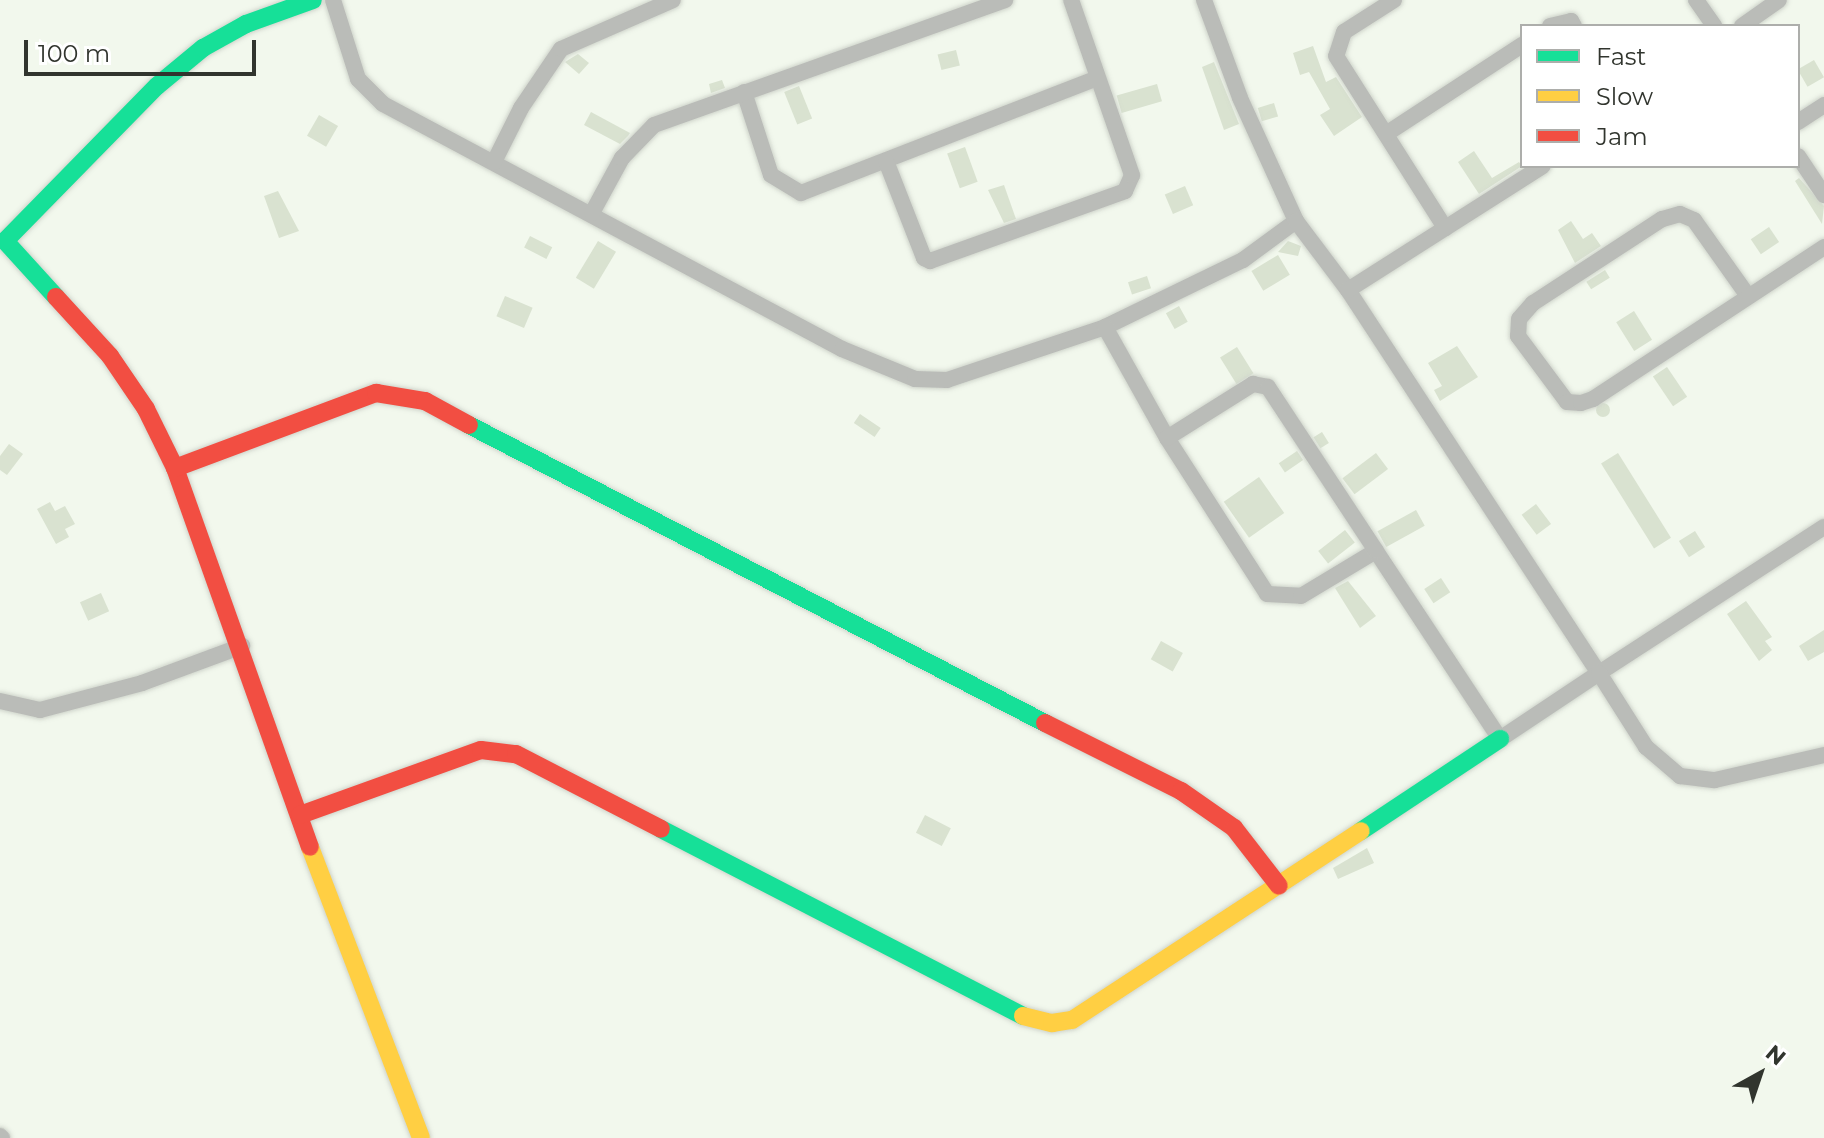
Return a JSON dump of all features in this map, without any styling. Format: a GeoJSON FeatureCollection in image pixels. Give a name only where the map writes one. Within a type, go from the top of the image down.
{"type":"FeatureCollection","features":[{"type":"Feature","properties":{"kind":"street"},"geometry":{"type":"LineString","coordinates":[[313,0],[246,24],[203,48],[157,86],[2,239],[110,356],[146,409],[175,468],[242,646],[330,908],[421,1138]]}},
{"type":"Feature","properties":{"kind":"street"},"geometry":{"type":"LineString","coordinates":[[333,0],[363,88],[394,112],[592,213],[842,349],[915,379],[947,380],[1105,327],[1243,260],[1296,221]]}},
{"type":"Feature","properties":{"kind":"street"},"geometry":{"type":"LineString","coordinates":[[494,162],[521,108],[561,49],[673,0]]}},
{"type":"Feature","properties":{"kind":"street"},"geometry":{"type":"LineString","coordinates":[[592,213],[635,139],[654,125],[1005,0]]}},
{"type":"Feature","properties":{"kind":"street"},"geometry":{"type":"LineString","coordinates":[[886,161],[924,258],[930,261],[1125,191],[1132,175],[1071,0]]}},
{"type":"Feature","properties":{"kind":"street"},"geometry":{"type":"LineString","coordinates":[[1204,0],[1240,98],[1296,221],[1348,290],[1646,747],[1680,776],[1715,780],[1824,755]]}},
{"type":"Feature","properties":{"kind":"street"},"geometry":{"type":"LineString","coordinates":[[1394,0],[1344,32],[1336,56],[1445,228]]}},
{"type":"Feature","properties":{"kind":"street"},"geometry":{"type":"LineString","coordinates":[[1696,0],[1713,24]]}},
{"type":"Feature","properties":{"kind":"street"},"geometry":{"type":"LineString","coordinates":[[1745,24],[1779,0]]}},
{"type":"Feature","properties":{"kind":"street"},"geometry":{"type":"LineString","coordinates":[[1386,134],[1520,46]]}},
{"type":"Feature","properties":{"kind":"street"},"geometry":{"type":"LineString","coordinates":[[744,92],[771,175],[788,189],[812,190],[1097,78]]}},
{"type":"Feature","properties":{"kind":"street"},"geometry":{"type":"LineString","coordinates":[[1800,121],[1824,105]]}},
{"type":"Feature","properties":{"kind":"street"},"geometry":{"type":"LineString","coordinates":[[1800,159],[1824,195]]}},
{"type":"Feature","properties":{"kind":"street"},"geometry":{"type":"LineString","coordinates":[[1348,290],[1540,168]]}},
{"type":"Feature","properties":{"kind":"street"},"geometry":{"type":"LineString","coordinates":[[1748,296],[1694,220],[1680,214],[1662,219],[1533,303],[1519,319],[1518,336],[1567,402],[1581,403],[1748,296],[1824,247]]}},
{"type":"Feature","properties":{"kind":"street"},"geometry":{"type":"LineString","coordinates":[[1105,327],[1167,438],[1267,594],[1301,596],[1376,551]]}},
{"type":"Feature","properties":{"kind":"street"},"geometry":{"type":"LineString","coordinates":[[1167,438],[1253,384],[1268,387],[1500,739]]}},
{"type":"Feature","properties":{"kind":"street"},"geometry":{"type":"LineString","coordinates":[[175,468],[376,393],[425,401],[767,583],[1181,791],[1234,828],[1279,886]]}},
{"type":"Feature","properties":{"kind":"street"},"geometry":{"type":"LineString","coordinates":[[300,815],[470,753],[516,754],[1042,1023],[1072,1020],[1824,527]]}},
{"type":"Feature","properties":{"kind":"street"},"geometry":{"type":"LineString","coordinates":[[0,701],[40,710],[142,683],[242,646]]}},
{"type":"Feature","properties":{"kind":"building"},"geometry":{"type":"Polygon","coordinates":[[[1313,46],[1326,82],[1336,77],[1362,117],[1334,136],[1320,115],[1330,109],[1309,72],[1300,75],[1293,53],[1313,46]]]}},
{"type":"Feature","properties":{"kind":"building"},"geometry":{"type":"Polygon","coordinates":[[[956,50],[960,66],[941,70],[938,55],[956,50]]]}},
{"type":"Feature","properties":{"kind":"building"},"geometry":{"type":"Polygon","coordinates":[[[578,54],[589,63],[579,74],[565,62],[578,54]]]}},
{"type":"Feature","properties":{"kind":"building"},"geometry":{"type":"Polygon","coordinates":[[[1814,60],[1824,77],[1808,87],[1800,68],[1814,60]]]}},
{"type":"Feature","properties":{"kind":"building"},"geometry":{"type":"Polygon","coordinates":[[[1214,62],[1239,124],[1224,130],[1202,67],[1214,62]]]}},
{"type":"Feature","properties":{"kind":"building"},"geometry":{"type":"Polygon","coordinates":[[[722,80],[725,88],[711,93],[709,84],[722,80]]]}},
{"type":"Feature","properties":{"kind":"building"},"geometry":{"type":"Polygon","coordinates":[[[1157,84],[1162,101],[1122,113],[1117,96],[1157,84]]]}},
{"type":"Feature","properties":{"kind":"building"},"geometry":{"type":"Polygon","coordinates":[[[799,86],[812,118],[797,124],[784,92],[799,86]]]}},
{"type":"Feature","properties":{"kind":"building"},"geometry":{"type":"Polygon","coordinates":[[[1274,103],[1278,116],[1262,121],[1258,108],[1274,103]]]}},
{"type":"Feature","properties":{"kind":"building"},"geometry":{"type":"Polygon","coordinates":[[[591,112],[630,133],[620,144],[584,125],[591,112]]]}},
{"type":"Feature","properties":{"kind":"building"},"geometry":{"type":"Polygon","coordinates":[[[319,115],[338,126],[326,147],[307,136],[319,115]]]}},
{"type":"Feature","properties":{"kind":"building"},"geometry":{"type":"Polygon","coordinates":[[[965,147],[978,182],[960,188],[947,153],[965,147]]]}},
{"type":"Feature","properties":{"kind":"building"},"geometry":{"type":"Polygon","coordinates":[[[1474,151],[1492,178],[1519,162],[1520,167],[1479,194],[1458,162],[1474,151]]]}},
{"type":"Feature","properties":{"kind":"building"},"geometry":{"type":"Polygon","coordinates":[[[1799,178],[1824,206],[1822,224],[1795,181],[1799,178]]]}},
{"type":"Feature","properties":{"kind":"building"},"geometry":{"type":"Polygon","coordinates":[[[1004,185],[1016,219],[1004,223],[988,190],[1004,185]]]}},
{"type":"Feature","properties":{"kind":"building"},"geometry":{"type":"Polygon","coordinates":[[[1185,186],[1193,205],[1173,214],[1165,195],[1185,186]]]}},
{"type":"Feature","properties":{"kind":"building"},"geometry":{"type":"Polygon","coordinates":[[[278,191],[299,231],[279,238],[264,196],[278,191]]]}},
{"type":"Feature","properties":{"kind":"building"},"geometry":{"type":"Polygon","coordinates":[[[1571,221],[1583,239],[1592,233],[1601,246],[1575,263],[1558,230],[1571,221]]]}},
{"type":"Feature","properties":{"kind":"building"},"geometry":{"type":"Polygon","coordinates":[[[1769,227],[1779,242],[1761,254],[1751,239],[1769,227]]]}},
{"type":"Feature","properties":{"kind":"building"},"geometry":{"type":"Polygon","coordinates":[[[530,236],[552,247],[546,259],[524,248],[530,236]]]}},
{"type":"Feature","properties":{"kind":"building"},"geometry":{"type":"Polygon","coordinates":[[[598,241],[616,252],[594,289],[576,278],[598,241]]]}},
{"type":"Feature","properties":{"kind":"building"},"geometry":{"type":"Polygon","coordinates":[[[1288,241],[1301,246],[1298,256],[1278,252],[1288,241]]]}},
{"type":"Feature","properties":{"kind":"building"},"geometry":{"type":"Polygon","coordinates":[[[1278,255],[1290,275],[1263,291],[1251,271],[1278,255]]]}},
{"type":"Feature","properties":{"kind":"building"},"geometry":{"type":"Polygon","coordinates":[[[1605,270],[1610,278],[1591,289],[1586,282],[1605,270]]]}},
{"type":"Feature","properties":{"kind":"building"},"geometry":{"type":"Polygon","coordinates":[[[1147,276],[1151,288],[1132,295],[1128,282],[1147,276]]]}},
{"type":"Feature","properties":{"kind":"building"},"geometry":{"type":"Polygon","coordinates":[[[505,296],[533,308],[524,328],[496,316],[505,296]]]}},
{"type":"Feature","properties":{"kind":"building"},"geometry":{"type":"Polygon","coordinates":[[[1179,306],[1188,322],[1175,329],[1166,313],[1179,306]]]}},
{"type":"Feature","properties":{"kind":"building"},"geometry":{"type":"Polygon","coordinates":[[[1634,311],[1652,340],[1634,351],[1616,322],[1634,311]]]}},
{"type":"Feature","properties":{"kind":"building"},"geometry":{"type":"Polygon","coordinates":[[[1457,346],[1478,377],[1440,401],[1434,390],[1442,386],[1428,363],[1457,346]]]}},
{"type":"Feature","properties":{"kind":"building"},"geometry":{"type":"Polygon","coordinates":[[[1237,347],[1253,373],[1236,384],[1220,358],[1237,347]]]}},
{"type":"Feature","properties":{"kind":"building"},"geometry":{"type":"Polygon","coordinates":[[[1667,367],[1687,397],[1673,406],[1653,377],[1667,367]]]}},
{"type":"Feature","properties":{"kind":"building"},"geometry":{"type":"Polygon","coordinates":[[[1603,403],[1610,410],[1603,417],[1596,410],[1603,403]]]}},
{"type":"Feature","properties":{"kind":"building"},"geometry":{"type":"Polygon","coordinates":[[[860,414],[881,428],[875,437],[854,423],[860,414]]]}},
{"type":"Feature","properties":{"kind":"building"},"geometry":{"type":"Polygon","coordinates":[[[1322,432],[1329,443],[1320,448],[1314,437],[1322,432]]]}},
{"type":"Feature","properties":{"kind":"building"},"geometry":{"type":"Polygon","coordinates":[[[9,444],[23,454],[7,475],[0,470],[0,456],[9,444]]]}},
{"type":"Feature","properties":{"kind":"building"},"geometry":{"type":"Polygon","coordinates":[[[1297,451],[1303,460],[1285,472],[1279,463],[1297,451]]]}},
{"type":"Feature","properties":{"kind":"building"},"geometry":{"type":"Polygon","coordinates":[[[1376,453],[1388,469],[1354,494],[1342,478],[1376,453]]]}},
{"type":"Feature","properties":{"kind":"building"},"geometry":{"type":"Polygon","coordinates":[[[1618,453],[1671,538],[1654,548],[1601,464],[1618,453]]]}},
{"type":"Feature","properties":{"kind":"building"},"geometry":{"type":"Polygon","coordinates":[[[1259,477],[1284,513],[1249,538],[1224,502],[1259,477]]]}},
{"type":"Feature","properties":{"kind":"building"},"geometry":{"type":"Polygon","coordinates":[[[50,502],[55,511],[65,506],[75,524],[65,529],[69,537],[56,544],[37,509],[50,502]]]}},
{"type":"Feature","properties":{"kind":"building"},"geometry":{"type":"Polygon","coordinates":[[[1536,504],[1551,524],[1537,535],[1522,515],[1536,504]]]}},
{"type":"Feature","properties":{"kind":"building"},"geometry":{"type":"Polygon","coordinates":[[[1416,510],[1425,526],[1386,547],[1378,531],[1416,510]]]}},
{"type":"Feature","properties":{"kind":"building"},"geometry":{"type":"Polygon","coordinates":[[[1345,530],[1355,543],[1328,564],[1318,551],[1345,530]]]}},
{"type":"Feature","properties":{"kind":"building"},"geometry":{"type":"Polygon","coordinates":[[[1695,531],[1705,547],[1689,557],[1679,541],[1695,531]]]}},
{"type":"Feature","properties":{"kind":"building"},"geometry":{"type":"Polygon","coordinates":[[[1441,578],[1450,592],[1433,603],[1424,589],[1441,578]]]}},
{"type":"Feature","properties":{"kind":"building"},"geometry":{"type":"Polygon","coordinates":[[[1348,581],[1376,616],[1360,628],[1335,588],[1348,581]]]}},
{"type":"Feature","properties":{"kind":"building"},"geometry":{"type":"Polygon","coordinates":[[[101,593],[109,611],[88,621],[80,602],[101,593]]]}},
{"type":"Feature","properties":{"kind":"building"},"geometry":{"type":"Polygon","coordinates":[[[1746,601],[1772,637],[1765,641],[1772,650],[1759,661],[1727,614],[1746,601]]]}},
{"type":"Feature","properties":{"kind":"building"},"geometry":{"type":"Polygon","coordinates":[[[1824,630],[1824,652],[1808,661],[1799,646],[1824,630]]]}},
{"type":"Feature","properties":{"kind":"building"},"geometry":{"type":"Polygon","coordinates":[[[1161,641],[1183,653],[1173,671],[1151,659],[1161,641]]]}},
{"type":"Feature","properties":{"kind":"building"},"geometry":{"type":"Polygon","coordinates":[[[925,815],[951,828],[942,846],[916,833],[925,815]]]}},
{"type":"Feature","properties":{"kind":"building"},"geometry":{"type":"Polygon","coordinates":[[[1367,848],[1374,863],[1338,879],[1333,868],[1367,848]]]}},
{"type":"Feature","properties":{"kind":"traffic: fast"},"geometry":{"type":"LineString","coordinates":[[56,297],[5,241],[157,86],[203,48],[246,24],[313,0]]}},
{"type":"Feature","properties":{"kind":"traffic: fast"},"geometry":{"type":"LineString","coordinates":[[469,425],[1045,723]]}},
{"type":"Feature","properties":{"kind":"traffic: fast"},"geometry":{"type":"LineString","coordinates":[[1361,831],[1500,739]]}},
{"type":"Feature","properties":{"kind":"traffic: fast"},"geometry":{"type":"LineString","coordinates":[[661,829],[1023,1016]]}},
{"type":"Feature","properties":{"kind":"traffic: slow"},"geometry":{"type":"LineString","coordinates":[[1023,1016],[1052,1023],[1072,1020],[1361,831]]}},
{"type":"Feature","properties":{"kind":"traffic: slow"},"geometry":{"type":"LineString","coordinates":[[310,847],[421,1138]]}},
{"type":"Feature","properties":{"kind":"traffic: jam"},"geometry":{"type":"LineString","coordinates":[[56,297],[110,356],[146,409],[175,468],[310,847]]}},
{"type":"Feature","properties":{"kind":"traffic: jam"},"geometry":{"type":"LineString","coordinates":[[175,468],[376,393],[425,401],[469,425]]}},
{"type":"Feature","properties":{"kind":"traffic: jam"},"geometry":{"type":"LineString","coordinates":[[1045,723],[1181,791],[1234,828],[1279,886]]}},
{"type":"Feature","properties":{"kind":"traffic: jam"},"geometry":{"type":"LineString","coordinates":[[300,815],[481,750],[516,754],[661,829]]}}]}
